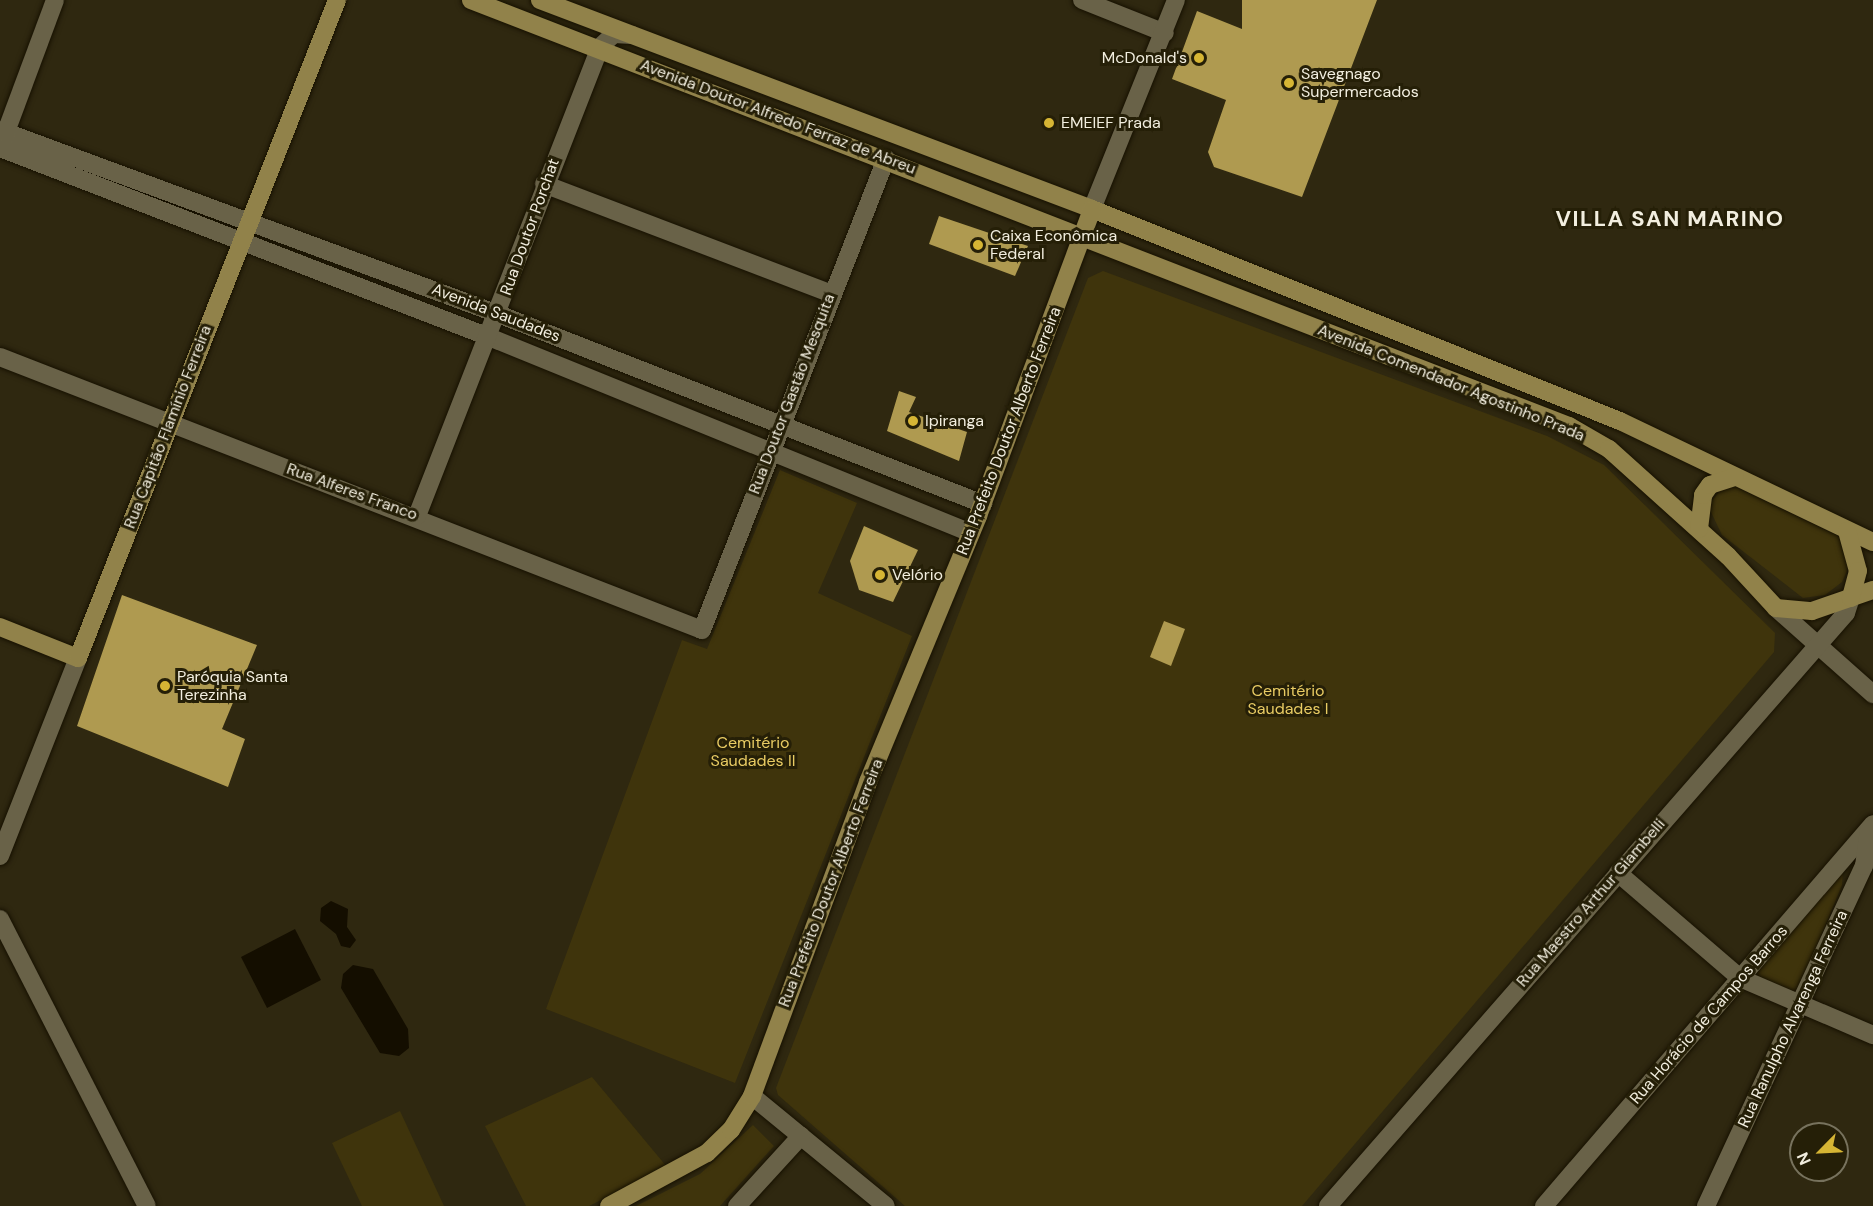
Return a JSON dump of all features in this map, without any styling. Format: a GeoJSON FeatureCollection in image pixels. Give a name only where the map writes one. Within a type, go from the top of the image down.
{"type":"FeatureCollection","features":[{"type":"Feature","properties":{"kind":"main road","name":"Rua Capitão Flamínio Ferreira"},"geometry":{"type":"LineString","coordinates":[[78,658],[240,242],[338,0]]}},
{"type":"Feature","properties":{"kind":"main road","name":"Avenida Doutor Alfredo Ferraz de Abreu"},"geometry":{"type":"LineString","coordinates":[[471,0],[600,47],[1083,238]]}},
{"type":"Feature","properties":{"kind":"main road","name":"Avenida Doutor Alfredo Ferraz de Abreu"},"geometry":{"type":"LineString","coordinates":[[540,0],[638,35],[1092,209]]}},
{"type":"Feature","properties":{"kind":"main road","name":"Rua Prefeito Doutor Alberto Ferreira"},"geometry":{"type":"LineString","coordinates":[[609,1206],[707,1153],[730,1130],[752,1096],[868,782],[983,504],[1092,209]]}},
{"type":"Feature","properties":{"kind":"main road","name":"Avenida Comendador Agostinho Prada"},"geometry":{"type":"LineString","coordinates":[[1092,209],[1620,421],[1873,542]]}},
{"type":"Feature","properties":{"kind":"main road","name":"Avenida Comendador Agostinho Prada"},"geometry":{"type":"LineString","coordinates":[[1083,238],[1569,426],[1609,449],[1699,529],[1776,608]]}},
{"type":"Feature","properties":{"kind":"main road"},"geometry":{"type":"LineString","coordinates":[[1699,529],[1703,495],[1710,485],[1735,477]]}},
{"type":"Feature","properties":{"kind":"main road"},"geometry":{"type":"LineString","coordinates":[[1847,531],[1858,571],[1851,598]]}},
{"type":"Feature","properties":{"kind":"main road"},"geometry":{"type":"LineString","coordinates":[[1776,608],[1812,611],[1873,590]]}},
{"type":"Feature","properties":{"kind":"main road"},"geometry":{"type":"LineString","coordinates":[[0,627],[78,658]]}},
{"type":"Feature","properties":{"kind":"street"},"geometry":{"type":"LineString","coordinates":[[0,147],[3,129],[55,0]]}},
{"type":"Feature","properties":{"kind":"street"},"geometry":{"type":"LineString","coordinates":[[1082,0],[1165,33]]}},
{"type":"Feature","properties":{"kind":"street","name":"Rua Prefeito Doutor Alberto Ferreira"},"geometry":{"type":"LineString","coordinates":[[1092,209],[1165,33],[1176,0]]}},
{"type":"Feature","properties":{"kind":"street"},"geometry":{"type":"LineString","coordinates":[[600,47],[614,34],[638,35]]}},
{"type":"Feature","properties":{"kind":"street","name":"Rua Doutor Porchat"},"geometry":{"type":"LineString","coordinates":[[417,516],[498,314],[544,184],[600,47]]}},
{"type":"Feature","properties":{"kind":"street","name":"Avenida Saudades"},"geometry":{"type":"LineString","coordinates":[[3,129],[498,314],[983,504]]}},
{"type":"Feature","properties":{"kind":"street","name":"Avenida Saudades"},"geometry":{"type":"LineString","coordinates":[[0,147],[772,449],[971,533]]}},
{"type":"Feature","properties":{"kind":"street","name":"Rua Doutor Gastão Mesquita"},"geometry":{"type":"LineString","coordinates":[[702,630],[830,293],[886,159]]}},
{"type":"Feature","properties":{"kind":"street"},"geometry":{"type":"LineString","coordinates":[[544,184],[830,293]]}},
{"type":"Feature","properties":{"kind":"street","name":"Rua Alferes Franco"},"geometry":{"type":"LineString","coordinates":[[0,357],[169,425],[417,516],[702,630]]}},
{"type":"Feature","properties":{"kind":"street","name":"Rua Maestro Arthur Giambelli"},"geometry":{"type":"LineString","coordinates":[[1328,1206],[1846,613],[1851,598]]}},
{"type":"Feature","properties":{"kind":"street"},"geometry":{"type":"LineString","coordinates":[[1776,608],[1873,694]]}},
{"type":"Feature","properties":{"kind":"street","name":"Rua Capitão Flamínio Ferreira"},"geometry":{"type":"LineString","coordinates":[[0,856],[78,658]]}},
{"type":"Feature","properties":{"kind":"street","name":"Rua Horácio de Campos Barros"},"geometry":{"type":"LineString","coordinates":[[1544,1206],[1871,827]]}},
{"type":"Feature","properties":{"kind":"street","name":"Rua Ranulpho Alvarenga Ferreira"},"geometry":{"type":"LineString","coordinates":[[1706,1206],[1864,866],[1871,827]]}},
{"type":"Feature","properties":{"kind":"street"},"geometry":{"type":"LineString","coordinates":[[1618,873],[1740,978],[1873,1035]]}},
{"type":"Feature","properties":{"kind":"street"},"geometry":{"type":"LineString","coordinates":[[0,919],[147,1206]]}},
{"type":"Feature","properties":{"kind":"street"},"geometry":{"type":"LineString","coordinates":[[752,1096],[886,1206]]}},
{"type":"Feature","properties":{"kind":"street"},"geometry":{"type":"LineString","coordinates":[[737,1206],[801,1136]]}},
{"type":"Feature","properties":{"kind":"green space","name":"Cemitério Saudades I"},"geometry":{"type":"Polygon","coordinates":[[[1103,271],[1547,436],[1604,465],[1775,633],[1774,652],[1302,1206],[905,1206],[778,1095],[776,1088],[1088,278],[1103,271]]]}},
{"type":"Feature","properties":{"kind":"green space","name":"Cemitério Saudades II"},"geometry":{"type":"Polygon","coordinates":[[[780,470],[857,503],[818,593],[912,636],[735,1083],[546,1009],[682,640],[707,649],[780,470]]]}},
{"type":"Feature","properties":{"kind":"green space"},"geometry":{"type":"Polygon","coordinates":[[[1734,486],[1840,537],[1850,564],[1842,582],[1825,595],[1803,598],[1722,535],[1710,510],[1711,502],[1721,490],[1734,486]]]}},
{"type":"Feature","properties":{"kind":"green space"},"geometry":{"type":"Polygon","coordinates":[[[1843,871],[1842,885],[1796,996],[1752,979],[1843,871]]]}},
{"type":"Feature","properties":{"kind":"green space"},"geometry":{"type":"Polygon","coordinates":[[[592,1077],[667,1167],[589,1206],[526,1206],[485,1126],[592,1077]]]}},
{"type":"Feature","properties":{"kind":"green space"},"geometry":{"type":"Polygon","coordinates":[[[400,1111],[444,1206],[362,1206],[332,1143],[400,1111]]]}},
{"type":"Feature","properties":{"kind":"green space"},"geometry":{"type":"Polygon","coordinates":[[[753,1125],[774,1146],[720,1206],[636,1206],[700,1174],[753,1125]]]}},
{"type":"Feature","properties":{"kind":"shaded area"},"geometry":{"type":"Polygon","coordinates":[[[331,901],[348,909],[347,927],[356,940],[350,948],[341,946],[336,934],[320,921],[321,908],[331,901]]]}},
{"type":"Feature","properties":{"kind":"shaded area"},"geometry":{"type":"Polygon","coordinates":[[[295,929],[321,980],[267,1008],[241,957],[295,929]]]}},
{"type":"Feature","properties":{"kind":"shaded area"},"geometry":{"type":"Polygon","coordinates":[[[353,965],[373,969],[408,1029],[409,1048],[399,1056],[380,1053],[341,988],[343,974],[353,965]]]}},
{"type":"Feature","properties":{"kind":"building","name":"Savegnago Supermercados"},"geometry":{"type":"Polygon","coordinates":[[[1242,0],[1377,0],[1302,197],[1214,167],[1208,152],[1226,100],[1172,79],[1197,11],[1242,29],[1242,0]]]}},
{"type":"Feature","properties":{"kind":"building","name":"Caixa Econômica Federal"},"geometry":{"type":"Polygon","coordinates":[[[939,216],[1028,246],[1015,276],[929,244],[939,216]]]}},
{"type":"Feature","properties":{"kind":"building","name":"Ipiranga"},"geometry":{"type":"Polygon","coordinates":[[[899,391],[916,397],[909,412],[967,432],[959,461],[887,431],[899,391]]]}},
{"type":"Feature","properties":{"kind":"building","name":"Velório"},"geometry":{"type":"Polygon","coordinates":[[[864,526],[918,550],[893,602],[859,590],[850,561],[864,526]]]}},
{"type":"Feature","properties":{"kind":"building","name":"Paróquia Santa Terezinha"},"geometry":{"type":"Polygon","coordinates":[[[122,595],[257,645],[222,729],[245,739],[228,787],[77,726],[122,595]]]}},
{"type":"Feature","properties":{"kind":"building"},"geometry":{"type":"Polygon","coordinates":[[[1164,621],[1185,629],[1171,666],[1150,657],[1164,621]]]}},
{"type":"Feature","properties":{"kind":"place","name":"McDonald's"},"geometry":{"type":"Point","coordinates":[1199,58]}},
{"type":"Feature","properties":{"kind":"place","name":"Savegnago Supermercados"},"geometry":{"type":"Point","coordinates":[1289,83]}},
{"type":"Feature","properties":{"kind":"place","name":"EMEIEF Prada"},"geometry":{"type":"Point","coordinates":[1049,123]}},
{"type":"Feature","properties":{"kind":"place","name":"Caixa Econômica Federal"},"geometry":{"type":"Point","coordinates":[978,245]}},
{"type":"Feature","properties":{"kind":"place","name":"Ipiranga"},"geometry":{"type":"Point","coordinates":[913,421]}},
{"type":"Feature","properties":{"kind":"place","name":"Velório"},"geometry":{"type":"Point","coordinates":[880,575]}},
{"type":"Feature","properties":{"kind":"place","name":"Paróquia Santa Terezinha"},"geometry":{"type":"Point","coordinates":[165,686]}},
{"type":"Feature","properties":{"kind":"district","name":"VILLA SAN MARINO"},"geometry":{"type":"Point","coordinates":[1670,219]}}]}
